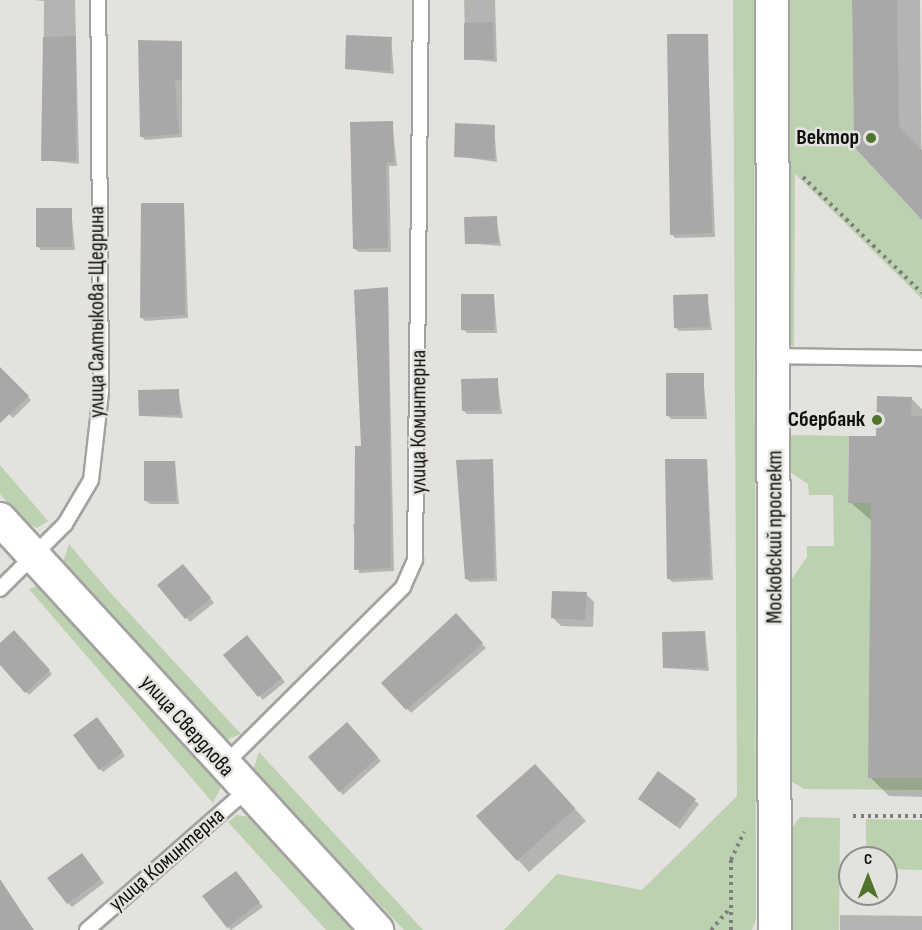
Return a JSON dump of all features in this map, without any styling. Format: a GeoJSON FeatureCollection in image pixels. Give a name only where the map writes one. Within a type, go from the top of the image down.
{"type":"FeatureCollection","features":[{"type":"Feature","properties":{"kind":"street","name":"Московский проспект"},"geometry":{"type":"LineString","coordinates":[[772,0],[776,930]]}},
{"type":"Feature","properties":{"kind":"street","name":"улица Свердлова"},"geometry":{"type":"LineString","coordinates":[[0,519],[223,766],[377,930]]}},
{"type":"Feature","properties":{"kind":"lane","name":"улица Салтыкова-Щедрина"},"geometry":{"type":"LineString","coordinates":[[0,589],[35,557],[65,524],[91,480],[99,414],[98,0]]}},
{"type":"Feature","properties":{"kind":"lane","name":"улица Коминтерна"},"geometry":{"type":"LineString","coordinates":[[223,766],[403,588],[415,560],[421,0]]}},
{"type":"Feature","properties":{"kind":"lane"},"geometry":{"type":"LineString","coordinates":[[774,356],[922,357]]}},
{"type":"Feature","properties":{"kind":"lane","name":"улица Коминтерна"},"geometry":{"type":"LineString","coordinates":[[87,930],[247,790]]}},
{"type":"Feature","properties":{"kind":"path"},"geometry":{"type":"LineString","coordinates":[[800,174],[922,293]]}},
{"type":"Feature","properties":{"kind":"path"},"geometry":{"type":"LineString","coordinates":[[853,816],[922,816]]}},
{"type":"Feature","properties":{"kind":"path"},"geometry":{"type":"LineString","coordinates":[[731,930],[731,860],[746,827]]}},
{"type":"Feature","properties":{"kind":"path"},"geometry":{"type":"LineString","coordinates":[[711,930],[731,908]]}},
{"type":"Feature","properties":{"kind":"green space"},"geometry":{"type":"Polygon","coordinates":[[[733,0],[754,0],[756,919],[752,930],[504,930],[557,874],[642,890],[737,796],[733,0]]]}},
{"type":"Feature","properties":{"kind":"green space"},"geometry":{"type":"Polygon","coordinates":[[[786,0],[852,0],[854,147],[922,220],[922,299],[795,174],[794,348],[786,340],[786,0]]]}},
{"type":"Feature","properties":{"kind":"green space"},"geometry":{"type":"Polygon","coordinates":[[[789,435],[849,436],[848,503],[871,503],[869,778],[922,778],[922,790],[804,789],[789,780],[791,580],[807,557],[807,546],[834,546],[833,495],[809,495],[808,484],[790,472],[789,435]]]}},
{"type":"Feature","properties":{"kind":"green space"},"geometry":{"type":"Polygon","coordinates":[[[0,465],[48,521],[37,528],[25,522],[0,494],[0,465]]]}},
{"type":"Feature","properties":{"kind":"green space"},"geometry":{"type":"Polygon","coordinates":[[[69,544],[107,589],[241,734],[224,741],[62,565],[69,544]]]}},
{"type":"Feature","properties":{"kind":"green space"},"geometry":{"type":"Polygon","coordinates":[[[45,583],[218,775],[222,785],[213,803],[29,589],[45,583]]]}},
{"type":"Feature","properties":{"kind":"green space"},"geometry":{"type":"Polygon","coordinates":[[[259,752],[423,930],[404,930],[253,770],[259,752]]]}},
{"type":"Feature","properties":{"kind":"green space"},"geometry":{"type":"Polygon","coordinates":[[[237,815],[256,818],[358,930],[326,930],[228,822],[237,815]]]}},
{"type":"Feature","properties":{"kind":"green space"},"geometry":{"type":"Polygon","coordinates":[[[800,817],[840,818],[839,930],[792,930],[791,829],[800,817]]]}},
{"type":"Feature","properties":{"kind":"green space"},"geometry":{"type":"Polygon","coordinates":[[[866,819],[922,820],[922,870],[898,869],[898,846],[866,846],[866,819]]]}},
{"type":"Feature","properties":{"kind":"building"},"geometry":{"type":"Polygon","coordinates":[[[852,0],[897,0],[899,127],[922,150],[922,220],[854,147],[852,0]]]}},
{"type":"Feature","properties":{"kind":"building"},"geometry":{"type":"Polygon","coordinates":[[[493,22],[494,59],[464,60],[464,23],[493,22]]]}},
{"type":"Feature","properties":{"kind":"building"},"geometry":{"type":"Polygon","coordinates":[[[667,34],[708,34],[712,233],[670,235],[667,34]]]}},
{"type":"Feature","properties":{"kind":"building"},"geometry":{"type":"Polygon","coordinates":[[[346,35],[392,37],[390,71],[345,69],[346,35]]]}},
{"type":"Feature","properties":{"kind":"building"},"geometry":{"type":"Polygon","coordinates":[[[76,36],[76,161],[41,161],[43,37],[76,36]]]}},
{"type":"Feature","properties":{"kind":"building"},"geometry":{"type":"Polygon","coordinates":[[[138,40],[182,41],[182,80],[175,80],[179,134],[140,137],[138,40]]]}},
{"type":"Feature","properties":{"kind":"building"},"geometry":{"type":"Polygon","coordinates":[[[393,121],[394,162],[386,163],[388,248],[353,249],[350,122],[393,121]]]}},
{"type":"Feature","properties":{"kind":"building"},"geometry":{"type":"Polygon","coordinates":[[[455,123],[495,125],[494,159],[454,157],[455,123]]]}},
{"type":"Feature","properties":{"kind":"building"},"geometry":{"type":"Polygon","coordinates":[[[141,203],[184,203],[185,315],[140,318],[141,203]]]}},
{"type":"Feature","properties":{"kind":"building"},"geometry":{"type":"Polygon","coordinates":[[[36,208],[72,208],[72,247],[36,247],[36,208]]]}},
{"type":"Feature","properties":{"kind":"building"},"geometry":{"type":"Polygon","coordinates":[[[497,216],[498,243],[465,244],[464,217],[497,216]]]}},
{"type":"Feature","properties":{"kind":"building"},"geometry":{"type":"Polygon","coordinates":[[[388,287],[391,568],[354,570],[355,446],[361,446],[354,290],[388,287]]]}},
{"type":"Feature","properties":{"kind":"building"},"geometry":{"type":"Polygon","coordinates":[[[461,294],[494,294],[494,330],[461,330],[461,294]]]}},
{"type":"Feature","properties":{"kind":"building"},"geometry":{"type":"Polygon","coordinates":[[[708,294],[709,327],[674,328],[673,295],[708,294]]]}},
{"type":"Feature","properties":{"kind":"building"},"geometry":{"type":"Polygon","coordinates":[[[0,367],[29,396],[0,423],[0,367]]]}},
{"type":"Feature","properties":{"kind":"building"},"geometry":{"type":"Polygon","coordinates":[[[666,373],[704,373],[704,416],[666,416],[666,373]]]}},
{"type":"Feature","properties":{"kind":"building"},"geometry":{"type":"Polygon","coordinates":[[[498,378],[499,410],[462,411],[461,379],[498,378]]]}},
{"type":"Feature","properties":{"kind":"building"},"geometry":{"type":"Polygon","coordinates":[[[179,389],[180,415],[139,416],[138,390],[179,389]]]}},
{"type":"Feature","properties":{"kind":"building"},"geometry":{"type":"Polygon","coordinates":[[[877,396],[912,397],[911,416],[922,416],[922,778],[868,778],[871,503],[848,503],[849,436],[876,436],[877,396]]]}},
{"type":"Feature","properties":{"kind":"building"},"geometry":{"type":"Polygon","coordinates":[[[493,459],[494,578],[465,579],[456,460],[493,459]]]}},
{"type":"Feature","properties":{"kind":"building"},"geometry":{"type":"Polygon","coordinates":[[[665,459],[707,459],[710,577],[667,579],[665,459]]]}},
{"type":"Feature","properties":{"kind":"building"},"geometry":{"type":"Polygon","coordinates":[[[144,461],[175,461],[176,501],[144,501],[144,461]]]}},
{"type":"Feature","properties":{"kind":"building"},"geometry":{"type":"Polygon","coordinates":[[[183,564],[211,598],[185,619],[157,585],[183,564]]]}},
{"type":"Feature","properties":{"kind":"building"},"geometry":{"type":"Polygon","coordinates":[[[552,591],[587,592],[585,620],[551,618],[552,591]]]}},
{"type":"Feature","properties":{"kind":"building"},"geometry":{"type":"Polygon","coordinates":[[[456,613],[483,643],[406,710],[381,683],[456,613]]]}},
{"type":"Feature","properties":{"kind":"building"},"geometry":{"type":"Polygon","coordinates":[[[14,630],[50,670],[25,693],[0,665],[0,643],[14,630]]]}},
{"type":"Feature","properties":{"kind":"building"},"geometry":{"type":"Polygon","coordinates":[[[705,631],[706,668],[663,668],[662,632],[705,631]]]}},
{"type":"Feature","properties":{"kind":"building"},"geometry":{"type":"Polygon","coordinates":[[[247,635],[282,678],[258,697],[223,655],[247,635]]]}},
{"type":"Feature","properties":{"kind":"building"},"geometry":{"type":"Polygon","coordinates":[[[97,717],[123,752],[99,770],[73,735],[97,717]]]}},
{"type":"Feature","properties":{"kind":"building"},"geometry":{"type":"Polygon","coordinates":[[[347,722],[378,757],[339,792],[308,757],[347,722]]]}},
{"type":"Feature","properties":{"kind":"building"},"geometry":{"type":"Polygon","coordinates":[[[535,764],[575,808],[517,861],[476,816],[535,764]]]}},
{"type":"Feature","properties":{"kind":"building"},"geometry":{"type":"Polygon","coordinates":[[[658,771],[696,799],[676,826],[638,799],[658,771]]]}},
{"type":"Feature","properties":{"kind":"building"},"geometry":{"type":"Polygon","coordinates":[[[82,853],[101,879],[67,904],[47,878],[82,853]]]}},
{"type":"Feature","properties":{"kind":"building"},"geometry":{"type":"Polygon","coordinates":[[[236,871],[260,902],[227,928],[202,896],[236,871]]]}},
{"type":"Feature","properties":{"kind":"building"},"geometry":{"type":"Polygon","coordinates":[[[0,879],[21,911],[34,930],[0,930],[0,879]]]}},
{"type":"Feature","properties":{"kind":"place","name":"Вектор"},"geometry":{"type":"Point","coordinates":[871,138]}},
{"type":"Feature","properties":{"kind":"place","name":"Сбербанк"},"geometry":{"type":"Point","coordinates":[877,420]}}]}
